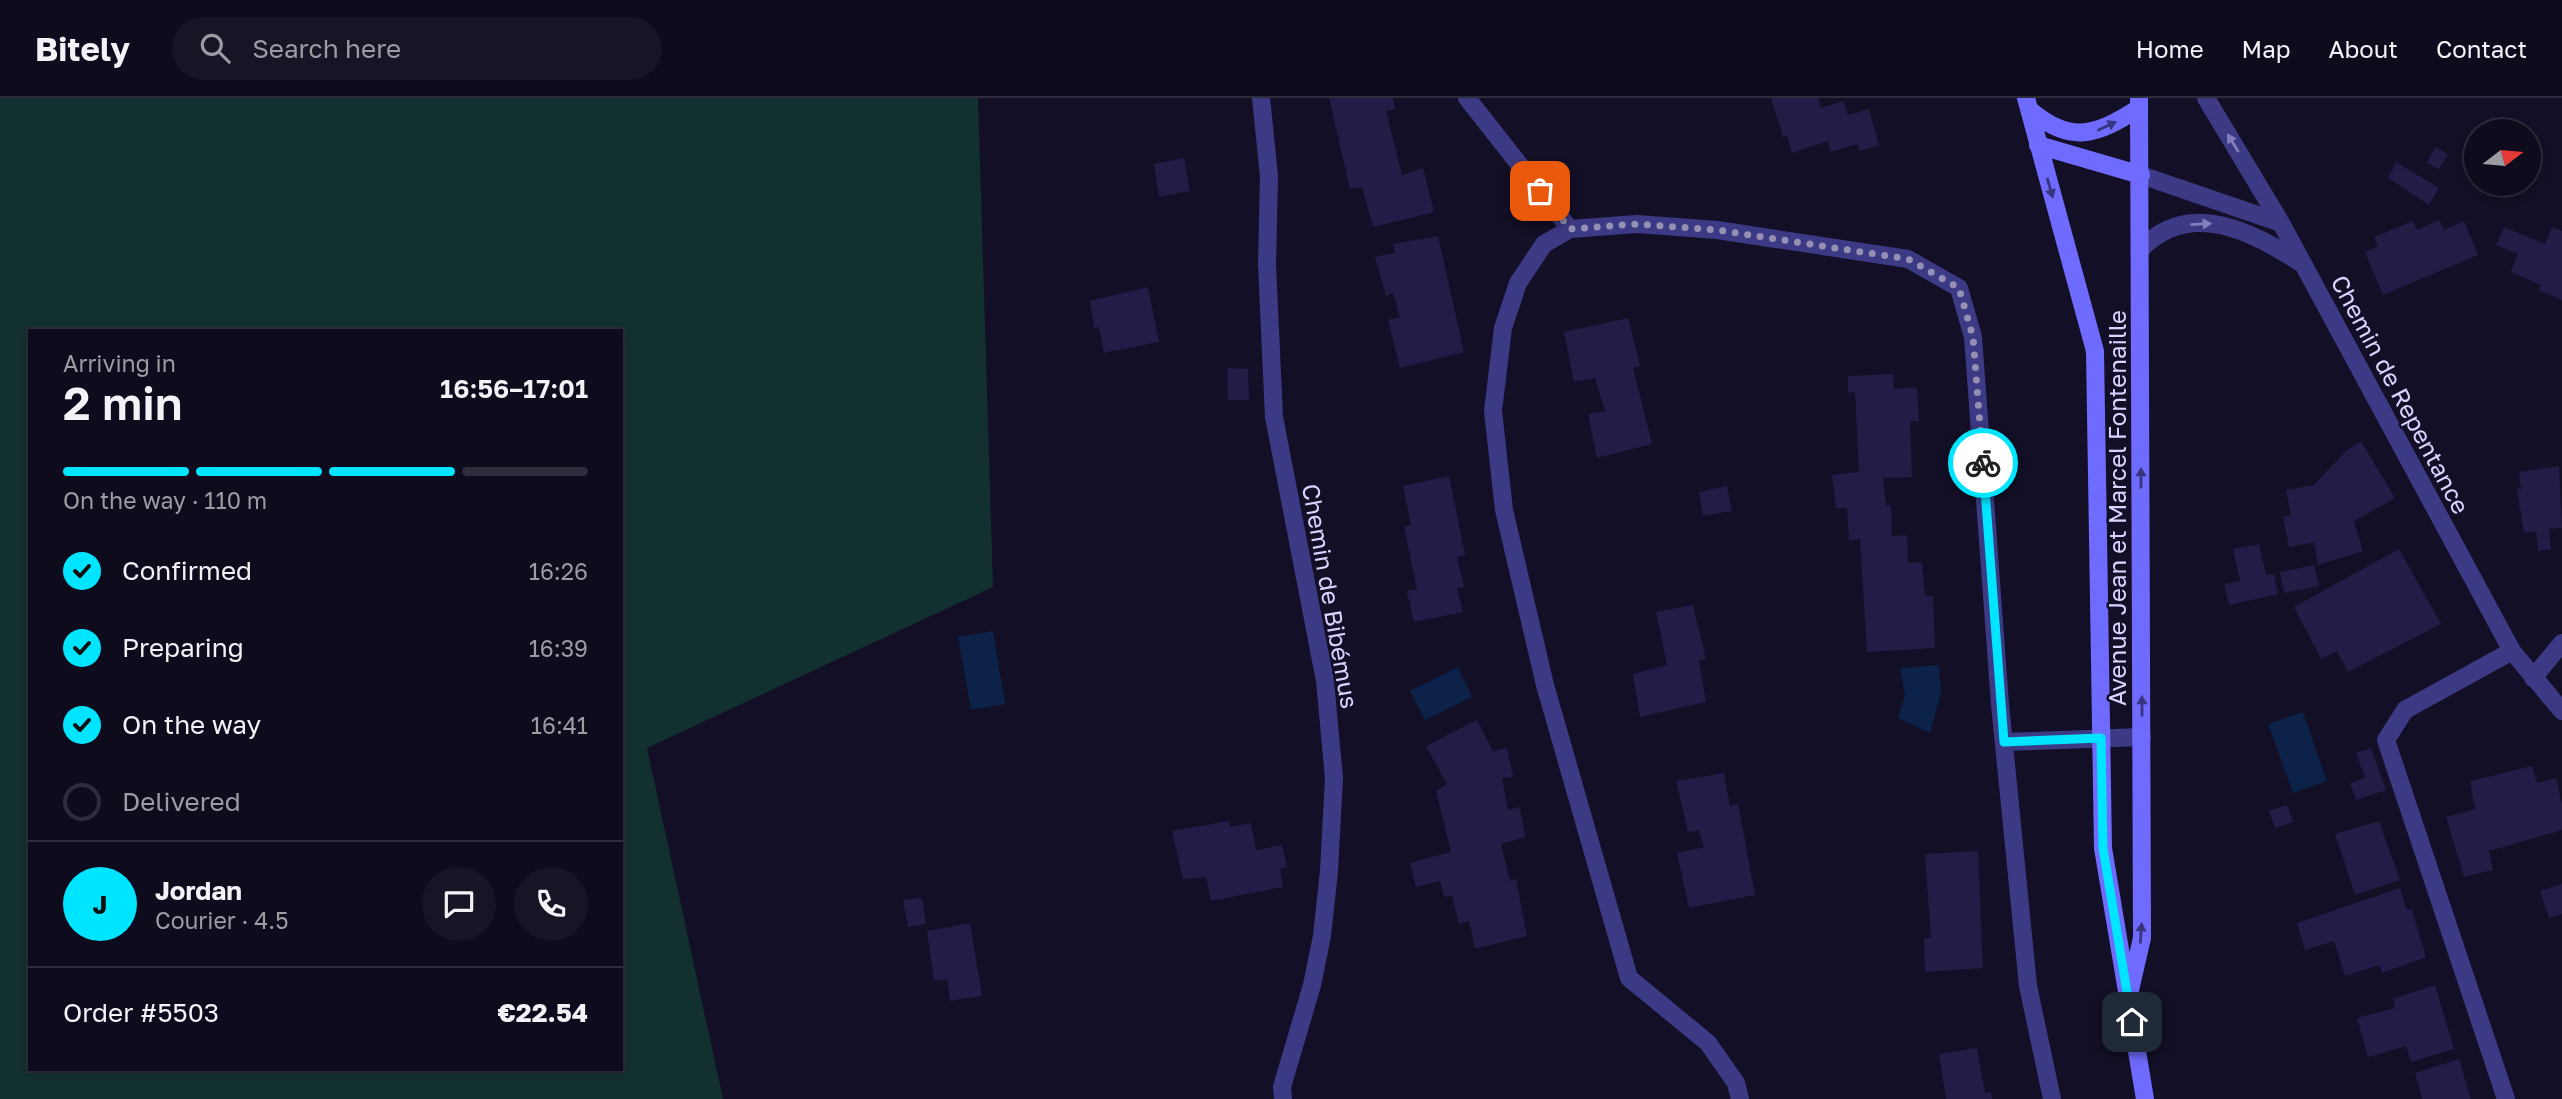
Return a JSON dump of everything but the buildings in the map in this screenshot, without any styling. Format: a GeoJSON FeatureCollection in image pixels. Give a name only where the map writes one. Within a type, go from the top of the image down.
{"type":"FeatureCollection","features":[{"type":"Feature","properties":{"kind":"main road"},"geometry":{"type":"LineString","coordinates":[[2028,104],[2049,127],[2074,133],[2095,132],[2139,103]]}},
{"type":"Feature","properties":{"kind":"main road","name":"Avenue Jean et Marcel Fontenaille"},"geometry":{"type":"LineString","coordinates":[[2128,1000],[2142,938],[2139,103]]}},
{"type":"Feature","properties":{"kind":"main road","name":"Avenue Jean et Marcel Fontenaille"},"geometry":{"type":"LineString","coordinates":[[2028,104],[2095,351],[2103,848],[2146,1099]]}},
{"type":"Feature","properties":{"kind":"main road"},"geometry":{"type":"LineString","coordinates":[[2038,145],[2141,175]]}},
{"type":"Feature","properties":{"kind":"street","name":"Chemin de Bibémus"},"geometry":{"type":"LineString","coordinates":[[1261,98],[1269,176],[1267,265],[1273,418],[1325,681],[1334,778],[1322,936],[1312,985],[1282,1087],[1283,1099]]}},
{"type":"Feature","properties":{"kind":"street"},"geometry":{"type":"LineString","coordinates":[[1467,98],[1570,229]]}},
{"type":"Feature","properties":{"kind":"street","name":"Chemin de Repentance"},"geometry":{"type":"LineString","coordinates":[[2206,98],[2281,223],[2512,651],[2562,711]]}},
{"type":"Feature","properties":{"kind":"street"},"geometry":{"type":"LineString","coordinates":[[2141,175],[2281,223]]}},
{"type":"Feature","properties":{"kind":"street"},"geometry":{"type":"LineString","coordinates":[[2141,248],[2151,238],[2178,225],[2223,223],[2259,237],[2304,265]]}},
{"type":"Feature","properties":{"kind":"street"},"geometry":{"type":"LineString","coordinates":[[1740,1099],[1736,1083],[1708,1043],[1629,978],[1545,685],[1504,510],[1493,411],[1503,328],[1518,283],[1544,244],[1570,229],[1637,224],[1717,230],[1908,259],[1959,288],[1973,337],[2004,742],[2028,986],[2052,1099]]}},
{"type":"Feature","properties":{"kind":"street"},"geometry":{"type":"LineString","coordinates":[[2533,678],[2562,643]]}},
{"type":"Feature","properties":{"kind":"street"},"geometry":{"type":"LineString","coordinates":[[2507,1099],[2386,740],[2405,710],[2512,651]]}},
{"type":"Feature","properties":{"kind":"street"},"geometry":{"type":"LineString","coordinates":[[2004,742],[2142,737]]}},
{"type":"Feature","properties":{"kind":"green space"},"geometry":{"type":"Polygon","coordinates":[[[0,98],[978,98],[993,587],[647,748],[723,1099],[0,1099],[0,98]]]}},
{"type":"Feature","properties":{"kind":"water"},"geometry":{"type":"Polygon","coordinates":[[[993,631],[1005,704],[971,710],[958,637],[993,631]]]}},
{"type":"Feature","properties":{"kind":"water"},"geometry":{"type":"Polygon","coordinates":[[[1939,665],[1941,693],[1930,733],[1898,718],[1905,695],[1900,668],[1939,665]]]}},
{"type":"Feature","properties":{"kind":"water"},"geometry":{"type":"Polygon","coordinates":[[[1458,667],[1472,697],[1425,720],[1410,691],[1458,667]]]}},
{"type":"Feature","properties":{"kind":"water"},"geometry":{"type":"Polygon","coordinates":[[[2303,712],[2327,781],[2293,793],[2268,724],[2303,712]]]}},
{"type":"Feature","properties":{"kind":"way so far"},"geometry":{"type":"LineString","coordinates":[[1540,191],[1570,229],[1637,224],[1717,230],[1908,259],[1959,288],[1973,337],[1983,463]]}},
{"type":"Feature","properties":{"kind":"route"},"geometry":{"type":"LineString","coordinates":[[1983,463],[2004,742],[2101,738],[2103,848],[2132,1022]]}}]}
